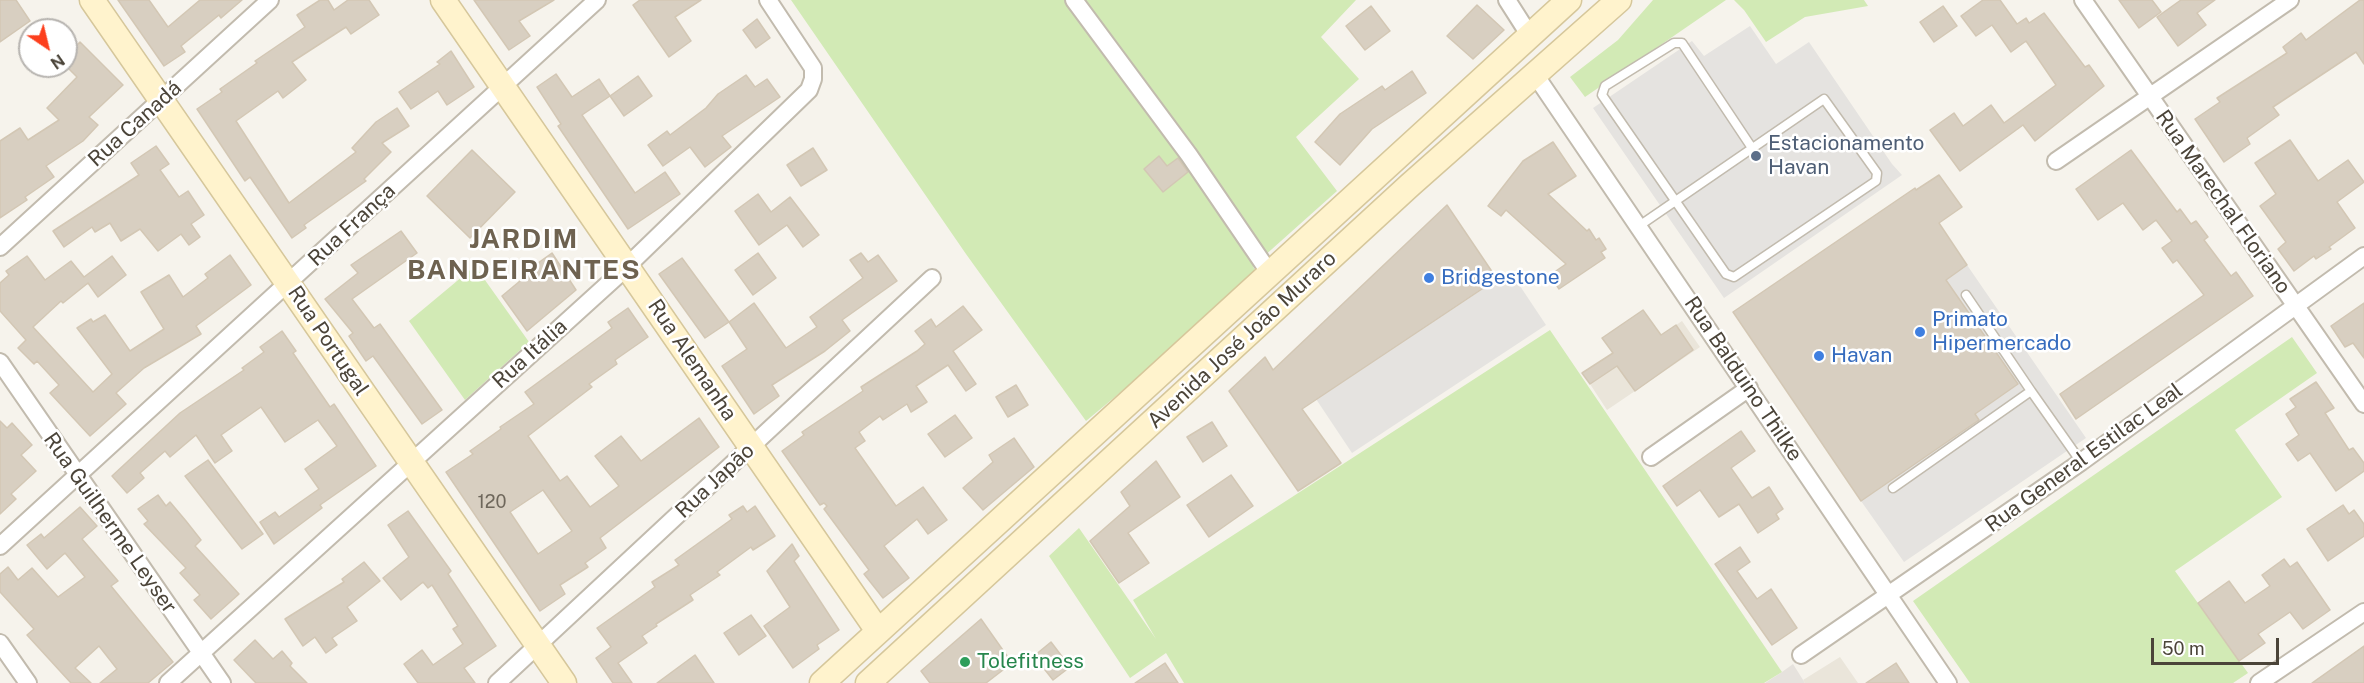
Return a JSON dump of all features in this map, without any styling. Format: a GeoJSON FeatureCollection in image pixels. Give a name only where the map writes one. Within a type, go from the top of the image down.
{"type":"FeatureCollection","features":[{"type":"Feature","properties":{"kind":"main road","name":"Rua Portugal"},"geometry":{"type":"LineString","coordinates":[[92,0],[564,683]]}},
{"type":"Feature","properties":{"kind":"main road","name":"Rua Alemanha"},"geometry":{"type":"LineString","coordinates":[[443,0],[878,631]]}},
{"type":"Feature","properties":{"kind":"main road","name":"Avenida José João Muraro"},"geometry":{"type":"LineString","coordinates":[[822,683],[1569,0]]}},
{"type":"Feature","properties":{"kind":"main road"},"geometry":{"type":"LineString","coordinates":[[1568,45],[1610,0]]}},
{"type":"Feature","properties":{"kind":"main road","name":"Avenida José João Muraro"},"geometry":{"type":"LineString","coordinates":[[879,679],[939,616],[1007,558],[1410,185],[1536,76],[1619,0]]}},
{"type":"Feature","properties":{"kind":"main road"},"geometry":{"type":"LineString","coordinates":[[1489,116],[1481,119],[1476,117],[1470,105],[1471,98],[1522,44]]}},
{"type":"Feature","properties":{"kind":"main road"},"geometry":{"type":"LineString","coordinates":[[1007,558],[998,560],[991,554],[987,545],[989,538],[1043,482]]}},
{"type":"Feature","properties":{"kind":"main road"},"geometry":{"type":"LineString","coordinates":[[939,616],[979,574],[975,564],[959,556]]}},
{"type":"Feature","properties":{"kind":"street","name":"Rua Canadá"},"geometry":{"type":"LineString","coordinates":[[0,247],[270,0]]}},
{"type":"Feature","properties":{"kind":"street","name":"Rua França"},"geometry":{"type":"LineString","coordinates":[[0,546],[597,0]]}},
{"type":"Feature","properties":{"kind":"street","name":"Rua Itália"},"geometry":{"type":"LineString","coordinates":[[168,683],[410,461],[628,266],[809,90],[813,79],[813,68],[768,0]]}},
{"type":"Feature","properties":{"kind":"street"},"geometry":{"type":"LineString","coordinates":[[1074,0],[1189,155],[1269,272]]}},
{"type":"Feature","properties":{"kind":"street"},"geometry":{"type":"LineString","coordinates":[[1508,0],[1522,44]]}},
{"type":"Feature","properties":{"kind":"street","name":"Rua Marechal Floriano"},"geometry":{"type":"LineString","coordinates":[[2083,0],[2364,404]]}},
{"type":"Feature","properties":{"kind":"street"},"geometry":{"type":"LineString","coordinates":[[2056,161],[2290,0]]}},
{"type":"Feature","properties":{"kind":"street","name":"Rua Balduino Thilke"},"geometry":{"type":"LineString","coordinates":[[1536,76],[1948,683]]}},
{"type":"Feature","properties":{"kind":"street","name":"Rua General Estilac Leal"},"geometry":{"type":"LineString","coordinates":[[1801,655],[2081,462],[2364,256]]}},
{"type":"Feature","properties":{"kind":"street","name":"Rua Japão"},"geometry":{"type":"LineString","coordinates":[[496,683],[752,448],[932,278]]}},
{"type":"Feature","properties":{"kind":"street","name":"Rua Guilherme Leyser"},"geometry":{"type":"LineString","coordinates":[[0,362],[222,683]]}},
{"type":"Feature","properties":{"kind":"street"},"geometry":{"type":"LineString","coordinates":[[1651,457],[1749,388]]}},
{"type":"Feature","properties":{"kind":"street"},"geometry":{"type":"LineString","coordinates":[[2259,683],[2364,612]]}},
{"type":"Feature","properties":{"kind":"street"},"geometry":{"type":"LineString","coordinates":[[0,643],[28,683]]}},
{"type":"Feature","properties":{"kind":"lane"},"geometry":{"type":"LineString","coordinates":[[1639,226],[1676,200],[1824,99],[1878,178],[1734,277],[1726,274],[1676,200],[1602,95],[1605,86],[1674,43],[1682,43],[1752,148]]}},
{"type":"Feature","properties":{"kind":"lane"},"geometry":{"type":"LineString","coordinates":[[1966,295],[2081,462]]}},
{"type":"Feature","properties":{"kind":"lane"},"geometry":{"type":"LineString","coordinates":[[1893,488],[2031,391]]}},
{"type":"Feature","properties":{"kind":"shaded area","name":"Estacionamento Havan"},"geometry":{"type":"Polygon","coordinates":[[[1750,26],[1776,64],[1809,42],[1892,164],[1902,175],[1724,298],[1593,108],[1692,41],[1704,56],[1750,26]]]}},
{"type":"Feature","properties":{"kind":"shaded area"},"geometry":{"type":"Polygon","coordinates":[[[1967,265],[2086,438],[1904,562],[1861,501],[1978,420],[1946,280],[1967,265]]]}},
{"type":"Feature","properties":{"kind":"shaded area"},"geometry":{"type":"Polygon","coordinates":[[[1510,271],[1546,325],[1352,453],[1316,399],[1510,271]]]}},
{"type":"Feature","properties":{"kind":"shaded area"},"geometry":{"type":"Polygon","coordinates":[[[1682,321],[1700,347],[1607,410],[1590,384],[1682,321]]]}},
{"type":"Feature","properties":{"kind":"shaded area"},"geometry":{"type":"Polygon","coordinates":[[[1840,657],[1858,683],[1805,683],[1803,680],[1840,657]]]}},
{"type":"Feature","properties":{"kind":"shaded area"},"geometry":{"type":"Polygon","coordinates":[[[1793,664],[1805,683],[1765,683],[1782,672],[1793,664]]]}},
{"type":"Feature","properties":{"kind":"green space"},"geometry":{"type":"Polygon","coordinates":[[[791,0],[1356,0],[1321,37],[1359,79],[1296,137],[1337,191],[1253,266],[1258,278],[1086,421],[966,254],[791,0]]]}},
{"type":"Feature","properties":{"kind":"green space"},"geometry":{"type":"Polygon","coordinates":[[[1653,0],[1726,0],[1585,97],[1570,77],[1618,40],[1653,0]]]}},
{"type":"Feature","properties":{"kind":"green space"},"geometry":{"type":"Polygon","coordinates":[[[1734,0],[1864,0],[1868,6],[1805,17],[1766,42],[1744,10],[1734,0]]]}},
{"type":"Feature","properties":{"kind":"green space"},"geometry":{"type":"Polygon","coordinates":[[[475,266],[529,342],[465,400],[409,321],[475,266]]]}},
{"type":"Feature","properties":{"kind":"green space"},"geometry":{"type":"Polygon","coordinates":[[[1550,330],[1782,672],[1764,683],[1184,683],[1166,653],[1130,678],[1049,556],[1079,528],[1156,639],[1133,600],[1550,330]]]}},
{"type":"Feature","properties":{"kind":"green space"},"geometry":{"type":"Polygon","coordinates":[[[2292,337],[2317,373],[2235,430],[2282,497],[2175,571],[2248,673],[2233,683],[1970,683],[1913,601],[2292,337]]]}},
{"type":"Feature","properties":{"kind":"building"},"geometry":{"type":"Polygon","coordinates":[[[0,0],[16,0],[28,18],[18,18],[18,29],[0,42],[0,0]]]}},
{"type":"Feature","properties":{"kind":"building"},"geometry":{"type":"Polygon","coordinates":[[[118,0],[149,0],[168,27],[200,0],[242,0],[221,18],[219,15],[181,46],[185,52],[164,66],[118,0]]]}},
{"type":"Feature","properties":{"kind":"building"},"geometry":{"type":"Polygon","coordinates":[[[320,0],[328,0],[334,10],[348,0],[369,0],[379,15],[351,34],[346,27],[292,62],[306,80],[283,98],[278,91],[236,121],[289,203],[356,152],[352,148],[376,122],[397,108],[409,126],[382,143],[391,152],[364,179],[366,181],[304,225],[306,228],[292,238],[250,177],[245,181],[197,109],[222,92],[220,89],[257,63],[255,61],[305,27],[297,15],[320,0]]]}},
{"type":"Feature","properties":{"kind":"building"},"geometry":{"type":"Polygon","coordinates":[[[474,0],[554,0],[519,21],[530,36],[509,50],[474,0]]]}},
{"type":"Feature","properties":{"kind":"building"},"geometry":{"type":"Polygon","coordinates":[[[640,0],[701,0],[675,17],[691,41],[669,57],[633,5],[640,0]]]}},
{"type":"Feature","properties":{"kind":"building"},"geometry":{"type":"Polygon","coordinates":[[[1983,0],[2000,0],[2017,24],[2026,18],[2029,23],[2044,13],[2085,67],[2089,65],[2104,86],[2035,141],[2023,125],[1960,171],[1930,130],[1954,113],[1963,126],[1991,105],[2004,123],[2056,85],[2026,41],[2011,52],[1992,25],[1976,36],[1961,16],[1983,0]]]}},
{"type":"Feature","properties":{"kind":"building"},"geometry":{"type":"Polygon","coordinates":[[[2119,0],[2152,0],[2161,12],[2139,28],[2119,0]]]}},
{"type":"Feature","properties":{"kind":"building"},"geometry":{"type":"Polygon","coordinates":[[[2181,0],[2215,0],[2197,13],[2206,25],[2178,46],[2157,17],[2181,0]]]}},
{"type":"Feature","properties":{"kind":"building"},"geometry":{"type":"Polygon","coordinates":[[[2360,0],[2364,0],[2364,64],[2356,52],[2273,107],[2279,115],[2247,138],[2250,144],[2224,162],[2195,119],[2220,102],[2217,98],[2287,53],[2283,47],[2301,33],[2306,40],[2360,0]]]}},
{"type":"Feature","properties":{"kind":"building"},"geometry":{"type":"Polygon","coordinates":[[[1477,5],[1504,30],[1473,59],[1447,36],[1477,5]]]}},
{"type":"Feature","properties":{"kind":"building"},"geometry":{"type":"Polygon","coordinates":[[[1371,6],[1390,31],[1365,50],[1346,26],[1371,6]]]}},
{"type":"Feature","properties":{"kind":"building"},"geometry":{"type":"Polygon","coordinates":[[[1943,6],[1957,26],[1934,42],[1920,22],[1943,6]]]}},
{"type":"Feature","properties":{"kind":"building"},"geometry":{"type":"Polygon","coordinates":[[[757,19],[770,38],[756,48],[743,30],[757,19]]]}},
{"type":"Feature","properties":{"kind":"building"},"geometry":{"type":"Polygon","coordinates":[[[80,42],[123,85],[89,117],[98,125],[83,141],[46,166],[54,177],[25,197],[27,200],[0,218],[0,141],[20,128],[28,140],[59,120],[47,108],[78,78],[78,44],[80,42]]]}},
{"type":"Feature","properties":{"kind":"building"},"geometry":{"type":"Polygon","coordinates":[[[451,51],[474,87],[447,105],[438,91],[411,109],[399,92],[440,64],[437,62],[451,51]]]}},
{"type":"Feature","properties":{"kind":"building"},"geometry":{"type":"Polygon","coordinates":[[[1412,71],[1426,93],[1372,129],[1340,165],[1315,142],[1340,114],[1382,86],[1385,90],[1412,71]]]}},
{"type":"Feature","properties":{"kind":"building"},"geometry":{"type":"Polygon","coordinates":[[[556,74],[572,97],[599,79],[610,96],[582,115],[635,193],[665,172],[680,194],[628,229],[558,126],[561,124],[537,87],[556,74]]]}},
{"type":"Feature","properties":{"kind":"building"},"geometry":{"type":"Polygon","coordinates":[[[746,75],[755,87],[767,79],[780,97],[722,136],[731,147],[705,167],[690,147],[663,166],[648,145],[667,131],[670,135],[706,108],[718,94],[746,75]]]}},
{"type":"Feature","properties":{"kind":"building"},"geometry":{"type":"Polygon","coordinates":[[[638,76],[652,96],[624,116],[610,96],[638,76]]]}},
{"type":"Feature","properties":{"kind":"building"},"geometry":{"type":"Polygon","coordinates":[[[2290,140],[2318,181],[2348,160],[2364,182],[2337,202],[2355,228],[2329,247],[2331,249],[2316,259],[2314,256],[2294,271],[2278,249],[2286,242],[2260,206],[2276,194],[2255,163],[2290,140]]]}},
{"type":"Feature","properties":{"kind":"building"},"geometry":{"type":"Polygon","coordinates":[[[1553,142],[1576,176],[1548,194],[1587,231],[1589,229],[1596,240],[1599,238],[1606,249],[1601,252],[1605,258],[1559,289],[1550,275],[1566,264],[1506,210],[1501,216],[1488,206],[1523,161],[1553,142]]]}},
{"type":"Feature","properties":{"kind":"building"},"geometry":{"type":"Polygon","coordinates":[[[156,146],[169,164],[160,170],[179,197],[188,191],[204,215],[191,224],[200,237],[189,245],[181,234],[158,251],[140,229],[121,241],[110,223],[95,232],[92,227],[64,247],[53,231],[139,175],[131,163],[156,146]]]}},
{"type":"Feature","properties":{"kind":"building"},"geometry":{"type":"Polygon","coordinates":[[[813,148],[827,170],[801,186],[787,165],[813,148]]]}},
{"type":"Feature","properties":{"kind":"building"},"geometry":{"type":"Polygon","coordinates":[[[472,150],[515,192],[470,238],[427,196],[472,150]]]}},
{"type":"Feature","properties":{"kind":"building"},"geometry":{"type":"Polygon","coordinates":[[[2131,150],[2177,212],[2180,209],[2191,224],[2196,221],[2208,237],[2204,240],[2231,276],[2236,272],[2253,296],[2076,419],[2060,394],[2204,295],[2177,260],[2173,263],[2162,248],[2172,241],[2156,220],[2143,230],[2123,203],[2098,220],[2076,189],[2131,150]]]}},
{"type":"Feature","properties":{"kind":"building"},"geometry":{"type":"Polygon","coordinates":[[[1159,156],[1167,166],[1178,158],[1188,172],[1163,192],[1144,169],[1159,156]]]}},
{"type":"Feature","properties":{"kind":"building"},"geometry":{"type":"Polygon","coordinates":[[[1939,175],[1962,207],[1939,223],[1967,265],[1946,280],[2018,384],[1975,414],[1979,420],[1861,501],[1733,312],[1915,188],[1916,190],[1939,175]]]}},
{"type":"Feature","properties":{"kind":"building"},"geometry":{"type":"Polygon","coordinates":[[[758,194],[771,212],[790,197],[819,235],[803,247],[787,225],[759,245],[735,211],[758,194]]]}},
{"type":"Feature","properties":{"kind":"building"},"geometry":{"type":"Polygon","coordinates":[[[1447,205],[1497,279],[1302,409],[1341,463],[1298,491],[1229,391],[1265,357],[1273,370],[1447,205]]]}},
{"type":"Feature","properties":{"kind":"building"},"geometry":{"type":"Polygon","coordinates":[[[401,231],[417,253],[352,299],[374,328],[380,324],[442,410],[422,424],[373,356],[366,361],[349,336],[353,333],[325,299],[358,273],[351,265],[401,231]]]}},
{"type":"Feature","properties":{"kind":"building"},"geometry":{"type":"Polygon","coordinates":[[[552,253],[576,290],[527,331],[502,296],[526,276],[524,273],[552,253]]]}},
{"type":"Feature","properties":{"kind":"building"},"geometry":{"type":"Polygon","coordinates":[[[758,253],[776,278],[753,295],[735,270],[758,253]]]}},
{"type":"Feature","properties":{"kind":"building"},"geometry":{"type":"Polygon","coordinates":[[[861,253],[868,262],[878,255],[897,281],[842,320],[850,331],[825,351],[772,385],[779,396],[754,414],[722,366],[747,349],[729,322],[754,303],[786,348],[817,327],[810,317],[863,278],[850,260],[861,253]]]}},
{"type":"Feature","properties":{"kind":"building"},"geometry":{"type":"Polygon","coordinates":[[[230,255],[251,285],[196,326],[201,334],[144,368],[116,393],[126,404],[90,436],[50,393],[59,385],[37,361],[34,364],[18,348],[26,340],[0,311],[0,283],[9,275],[6,271],[27,256],[45,280],[71,261],[84,277],[112,256],[126,275],[98,297],[88,283],[63,303],[61,301],[33,327],[93,392],[112,374],[77,328],[91,319],[93,322],[105,315],[130,351],[164,329],[141,292],[169,275],[183,297],[208,278],[205,274],[230,255]]]}},
{"type":"Feature","properties":{"kind":"building"},"geometry":{"type":"Polygon","coordinates":[[[682,258],[729,322],[705,338],[659,274],[682,258]]]}},
{"type":"Feature","properties":{"kind":"building"},"geometry":{"type":"Polygon","coordinates":[[[2364,303],[2364,358],[2353,343],[2345,347],[2331,326],[2364,303]]]}},
{"type":"Feature","properties":{"kind":"building"},"geometry":{"type":"Polygon","coordinates":[[[963,306],[982,330],[953,351],[976,384],[966,391],[948,365],[916,386],[927,402],[911,412],[907,404],[883,420],[880,416],[859,432],[865,441],[855,448],[896,506],[923,487],[947,520],[928,534],[917,519],[884,546],[909,578],[883,598],[864,574],[869,570],[824,509],[827,506],[824,503],[820,505],[782,451],[804,435],[802,432],[863,391],[861,387],[925,344],[915,331],[931,319],[936,327],[963,306]]]}},
{"type":"Feature","properties":{"kind":"building"},"geometry":{"type":"Polygon","coordinates":[[[628,308],[648,337],[615,360],[617,364],[589,384],[592,387],[528,436],[560,481],[567,476],[590,507],[619,486],[595,456],[621,436],[641,461],[699,418],[719,447],[600,538],[606,548],[585,563],[588,567],[560,585],[565,594],[540,611],[446,472],[473,454],[470,451],[501,429],[500,427],[534,404],[525,392],[612,328],[608,322],[628,308]],[[543,490],[510,512],[538,554],[572,531],[543,490]]]}},
{"type":"Feature","properties":{"kind":"building"},"geometry":{"type":"Polygon","coordinates":[[[1643,310],[1661,335],[1676,325],[1693,350],[1635,391],[1617,366],[1590,384],[1582,373],[1613,353],[1602,338],[1643,310]]]}},
{"type":"Feature","properties":{"kind":"building"},"geometry":{"type":"Polygon","coordinates":[[[282,331],[296,351],[293,353],[330,407],[334,404],[376,466],[320,505],[322,508],[274,544],[260,522],[275,512],[279,517],[319,489],[305,469],[337,446],[318,420],[285,442],[261,407],[221,435],[232,451],[215,463],[196,435],[170,457],[165,451],[140,473],[144,478],[127,493],[112,476],[180,413],[244,370],[242,368],[264,352],[260,347],[282,331]]]}},
{"type":"Feature","properties":{"kind":"building"},"geometry":{"type":"Polygon","coordinates":[[[2316,382],[2334,408],[2325,413],[2349,450],[2353,448],[2364,463],[2364,471],[2336,491],[2310,453],[2298,461],[2286,444],[2299,435],[2286,414],[2296,407],[2290,399],[2316,382]]]}},
{"type":"Feature","properties":{"kind":"building"},"geometry":{"type":"Polygon","coordinates":[[[1016,385],[1028,405],[1008,417],[996,397],[1016,385]]]}},
{"type":"Feature","properties":{"kind":"building"},"geometry":{"type":"Polygon","coordinates":[[[955,415],[972,438],[945,457],[928,434],[955,415]]]}},
{"type":"Feature","properties":{"kind":"building"},"geometry":{"type":"Polygon","coordinates":[[[0,421],[7,428],[12,423],[32,445],[21,455],[36,471],[11,494],[16,499],[0,514],[0,421]]]}},
{"type":"Feature","properties":{"kind":"building"},"geometry":{"type":"Polygon","coordinates":[[[1212,422],[1227,446],[1203,462],[1187,437],[1212,422]]]}},
{"type":"Feature","properties":{"kind":"building"},"geometry":{"type":"Polygon","coordinates":[[[1741,431],[1755,451],[1731,468],[1752,498],[1769,487],[1783,509],[1776,514],[1779,519],[1758,533],[1739,504],[1719,517],[1700,490],[1677,506],[1663,486],[1741,431]]]}},
{"type":"Feature","properties":{"kind":"building"},"geometry":{"type":"Polygon","coordinates":[[[1014,438],[1034,467],[983,510],[963,488],[993,462],[989,455],[1014,438]]]}},
{"type":"Feature","properties":{"kind":"building"},"geometry":{"type":"Polygon","coordinates":[[[208,460],[263,534],[242,549],[185,476],[208,460]]]}},
{"type":"Feature","properties":{"kind":"building"},"geometry":{"type":"Polygon","coordinates":[[[1156,461],[1180,497],[1128,533],[1149,563],[1119,583],[1090,541],[1130,506],[1121,492],[1156,461]]]}},
{"type":"Feature","properties":{"kind":"building"},"geometry":{"type":"Polygon","coordinates":[[[1231,475],[1253,506],[1209,537],[1187,505],[1231,475]]]}},
{"type":"Feature","properties":{"kind":"building"},"geometry":{"type":"Polygon","coordinates":[[[158,495],[166,506],[170,502],[186,521],[201,540],[195,546],[239,594],[211,619],[194,600],[200,595],[180,573],[186,568],[144,524],[148,521],[138,509],[158,495]]]}},
{"type":"Feature","properties":{"kind":"building"},"geometry":{"type":"Polygon","coordinates":[[[2343,505],[2349,514],[2354,510],[2364,524],[2364,536],[2328,561],[2307,529],[2343,505]]]}},
{"type":"Feature","properties":{"kind":"building"},"geometry":{"type":"Polygon","coordinates":[[[743,506],[747,512],[755,506],[775,536],[753,550],[751,547],[717,572],[720,575],[690,595],[693,600],[642,636],[647,643],[618,663],[632,683],[613,683],[596,658],[611,647],[597,628],[655,587],[652,582],[679,565],[675,560],[732,519],[729,515],[743,506]]]}},
{"type":"Feature","properties":{"kind":"building"},"geometry":{"type":"Polygon","coordinates":[[[80,507],[97,526],[82,539],[118,581],[111,586],[173,662],[148,683],[100,683],[117,669],[99,646],[75,668],[91,683],[71,683],[27,635],[34,629],[0,592],[0,574],[8,567],[18,580],[32,568],[58,597],[85,577],[65,553],[47,569],[27,545],[41,534],[44,538],[80,507]]]}},
{"type":"Feature","properties":{"kind":"building"},"geometry":{"type":"Polygon","coordinates":[[[408,511],[451,571],[448,574],[496,646],[464,668],[475,683],[418,683],[404,664],[422,650],[433,665],[463,644],[453,629],[458,626],[432,585],[428,588],[423,582],[401,600],[383,578],[409,557],[388,525],[408,511]]]}},
{"type":"Feature","properties":{"kind":"building"},"geometry":{"type":"Polygon","coordinates":[[[792,544],[799,556],[794,561],[839,630],[817,645],[819,649],[793,668],[764,626],[790,607],[767,571],[792,544]]]}},
{"type":"Feature","properties":{"kind":"building"},"geometry":{"type":"Polygon","coordinates":[[[1740,547],[1750,562],[1737,571],[1757,599],[1771,589],[1797,628],[1772,645],[1715,564],[1740,547]]]}},
{"type":"Feature","properties":{"kind":"building"},"geometry":{"type":"Polygon","coordinates":[[[2284,559],[2290,567],[2297,562],[2330,610],[2303,629],[2290,612],[2258,634],[2265,643],[2239,661],[2198,603],[2229,581],[2245,603],[2270,586],[2262,575],[2284,559]]]}},
{"type":"Feature","properties":{"kind":"building"},"geometry":{"type":"Polygon","coordinates":[[[364,562],[380,581],[347,607],[357,621],[332,638],[337,645],[326,653],[315,637],[303,646],[285,619],[344,582],[342,579],[364,562]]]}},
{"type":"Feature","properties":{"kind":"building"},"geometry":{"type":"Polygon","coordinates":[[[751,615],[766,636],[739,655],[724,633],[751,615]]]}},
{"type":"Feature","properties":{"kind":"building"},"geometry":{"type":"Polygon","coordinates":[[[981,619],[1012,663],[986,683],[930,683],[921,671],[981,619]]]}},
{"type":"Feature","properties":{"kind":"building"},"geometry":{"type":"Polygon","coordinates":[[[255,640],[273,659],[282,651],[292,663],[290,666],[307,683],[256,683],[234,660],[255,640]]]}},
{"type":"Feature","properties":{"kind":"building"},"geometry":{"type":"Polygon","coordinates":[[[1051,642],[1070,667],[1053,680],[1034,656],[1051,642]]]}},
{"type":"Feature","properties":{"kind":"building"},"geometry":{"type":"Polygon","coordinates":[[[2364,646],[2364,683],[2312,683],[2364,646]]]}},
{"type":"Feature","properties":{"kind":"building"},"geometry":{"type":"Polygon","coordinates":[[[695,655],[714,683],[657,683],[695,655]]]}},
{"type":"Feature","properties":{"kind":"building"},"geometry":{"type":"Polygon","coordinates":[[[1165,663],[1178,683],[1135,683],[1165,663]]]}},
{"type":"Feature","properties":{"kind":"building"},"geometry":{"type":"Polygon","coordinates":[[[1896,663],[1909,683],[1866,683],[1896,663]]]}},
{"type":"Feature","properties":{"kind":"place","name":"Estacionamento Havan"},"geometry":{"type":"Point","coordinates":[1756,156]}},
{"type":"Feature","properties":{"kind":"place","name":"Bridgestone"},"geometry":{"type":"Point","coordinates":[1429,278]}},
{"type":"Feature","properties":{"kind":"place","name":"Primato Hipermercado"},"geometry":{"type":"Point","coordinates":[1920,332]}},
{"type":"Feature","properties":{"kind":"place","name":"Havan"},"geometry":{"type":"Point","coordinates":[1819,356]}},
{"type":"Feature","properties":{"kind":"place","name":"Tolefitness"},"geometry":{"type":"Point","coordinates":[965,662]}},
{"type":"Feature","properties":{"kind":"district","name":"JARDIM BANDEIRANTES"},"geometry":{"type":"Point","coordinates":[524,256]}}]}
